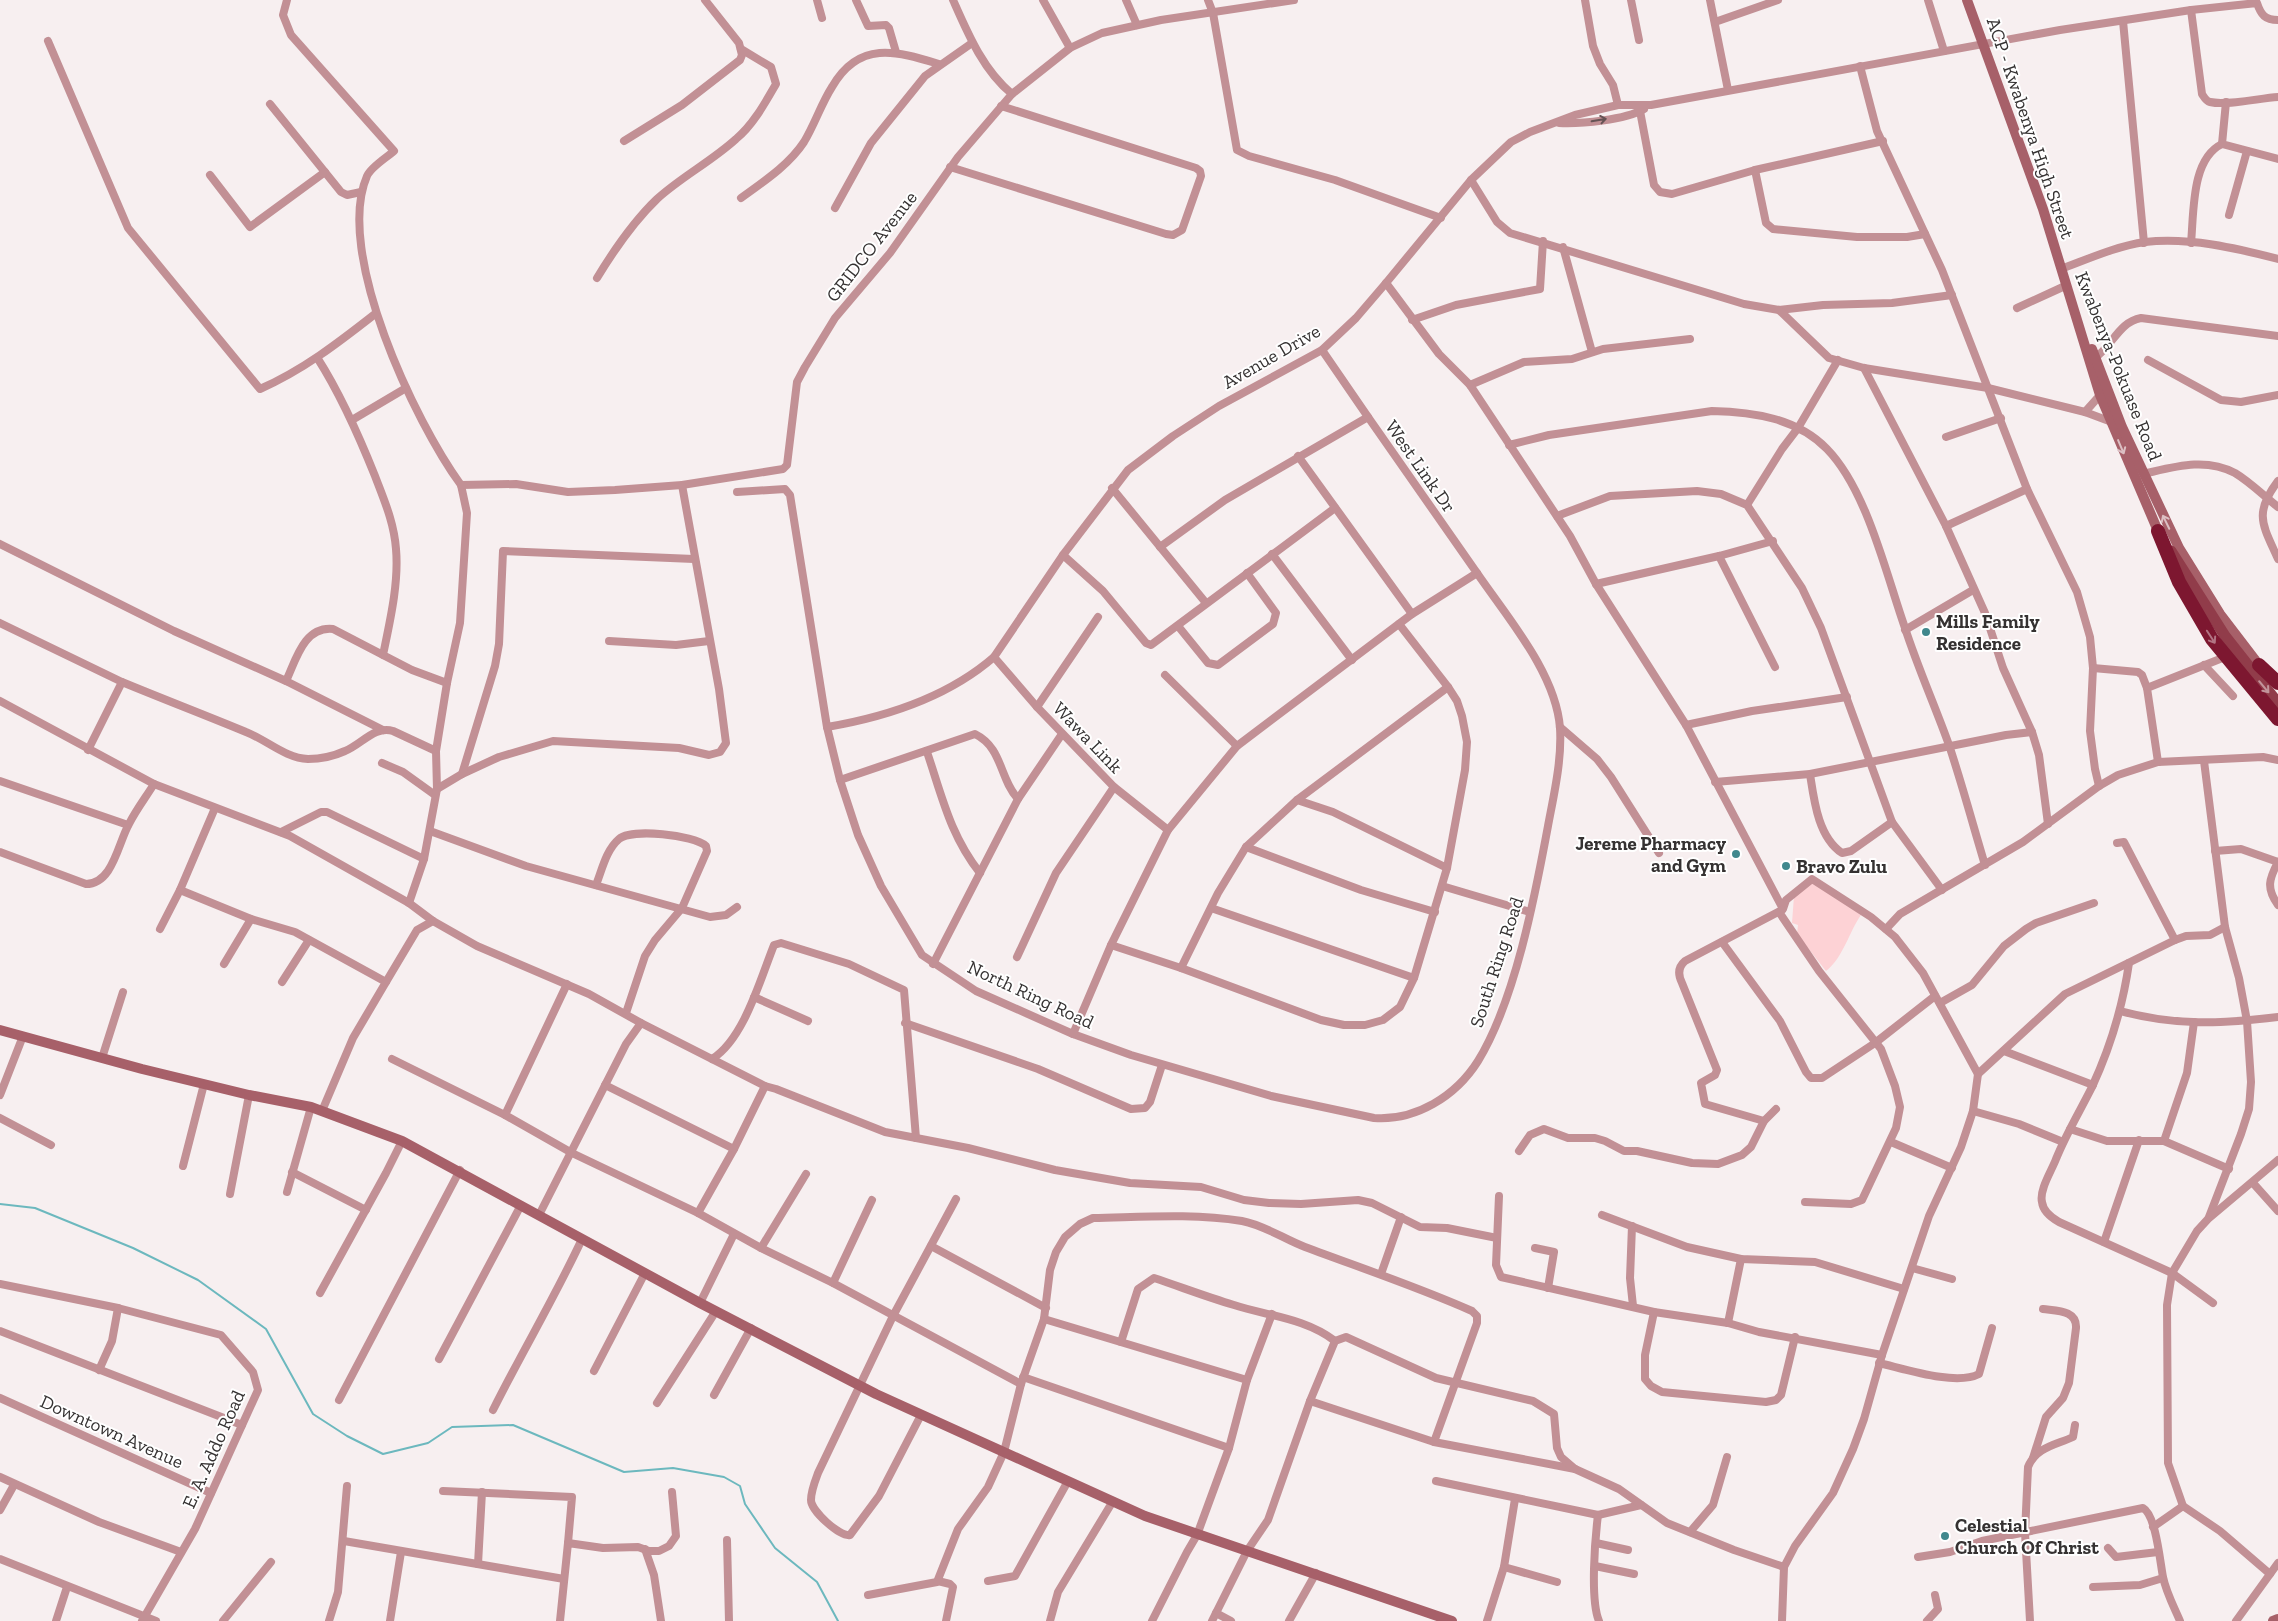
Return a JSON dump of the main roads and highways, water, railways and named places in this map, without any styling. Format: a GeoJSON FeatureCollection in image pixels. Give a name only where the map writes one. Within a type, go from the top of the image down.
{"type":"FeatureCollection","features":[{"type":"Feature","properties":{"kind":"highway"},"geometry":{"type":"LineString","coordinates":[[2158,531],[2179,582],[2225,657],[2278,719]]}},
{"type":"Feature","properties":{"kind":"highway"},"geometry":{"type":"LineString","coordinates":[[2259,665],[2278,683]]}},
{"type":"Feature","properties":{"kind":"main road","name":"Kwabenya-Pokuase Road"},"geometry":{"type":"LineString","coordinates":[[2158,531],[2225,636],[2278,703]]}},
{"type":"Feature","properties":{"kind":"main road","name":"Kwabenya-Pokuase Road"},"geometry":{"type":"LineString","coordinates":[[2259,665],[2278,687]]}},
{"type":"Feature","properties":{"kind":"waterway"},"geometry":{"type":"LineString","coordinates":[[0,1204],[35,1208],[133,1248],[198,1280],[266,1329],[313,1414],[347,1436],[383,1454],[428,1443],[452,1427],[513,1425],[624,1472],[673,1468],[724,1477],[740,1486],[745,1504],[775,1548],[817,1582],[838,1621]]}},
{"type":"Feature","properties":{"kind":"place","name":"Mills Family Residence"},"geometry":{"type":"Point","coordinates":[1926,632]}},
{"type":"Feature","properties":{"kind":"place","name":"Jereme Pharmacy and Gym"},"geometry":{"type":"Point","coordinates":[1736,854]}},
{"type":"Feature","properties":{"kind":"place","name":"Bravo Zulu"},"geometry":{"type":"Point","coordinates":[1786,866]}},
{"type":"Feature","properties":{"kind":"place","name":"Celestial Church Of Christ"},"geometry":{"type":"Point","coordinates":[1945,1536]}}]}
